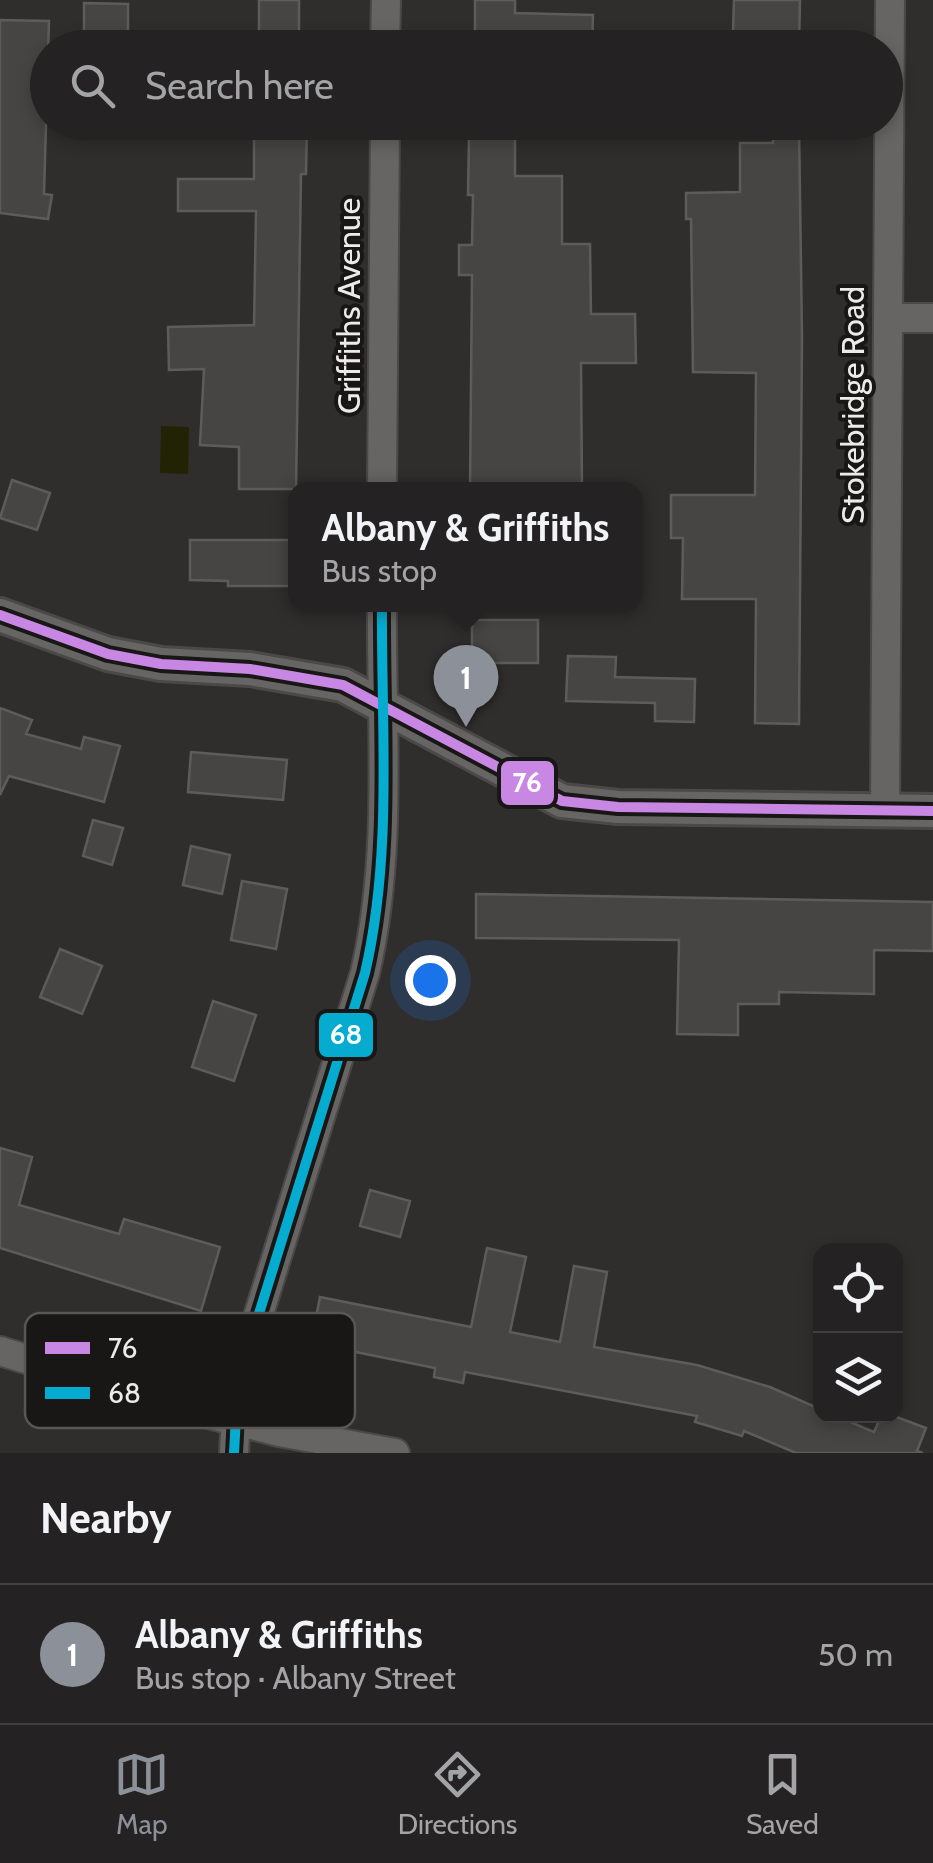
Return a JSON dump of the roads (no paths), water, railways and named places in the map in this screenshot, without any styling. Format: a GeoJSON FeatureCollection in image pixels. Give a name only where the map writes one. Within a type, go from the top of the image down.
{"type":"FeatureCollection","features":[{"type":"Feature","properties":{"kind":"street"},"geometry":{"type":"LineString","coordinates":[[386,0],[386,30]]}},
{"type":"Feature","properties":{"kind":"street","name":"Stokebridge Road"},"geometry":{"type":"LineString","coordinates":[[890,0],[890,30]]}},
{"type":"Feature","properties":{"kind":"street","name":"Griffiths Avenue"},"geometry":{"type":"LineString","coordinates":[[382,482],[385,140]]}},
{"type":"Feature","properties":{"kind":"street","name":"Stokebridge Road"},"geometry":{"type":"LineString","coordinates":[[885,811],[889,140]]}},
{"type":"Feature","properties":{"kind":"street"},"geometry":{"type":"LineString","coordinates":[[888,318],[933,318]]}},
{"type":"Feature","properties":{"kind":"street"},"geometry":{"type":"LineString","coordinates":[[259,1313],[365,974],[376,927],[382,880],[382,612]]}},
{"type":"Feature","properties":{"kind":"street"},"geometry":{"type":"LineString","coordinates":[[0,615],[108,654],[161,664],[250,669],[343,685],[562,800],[618,808],[933,812]]}},
{"type":"Feature","properties":{"kind":"street"},"geometry":{"type":"LineString","coordinates":[[0,1350],[25,1357]]}},
{"type":"Feature","properties":{"kind":"street"},"geometry":{"type":"LineString","coordinates":[[234,1453],[236,1428]]}},
{"type":"Feature","properties":{"kind":"street"},"geometry":{"type":"LineString","coordinates":[[265,1428],[396,1453]]}},
{"type":"Feature","properties":{"kind":"place","name":"Albany & Griffiths"},"geometry":{"type":"Point","coordinates":[466,727]}}]}
